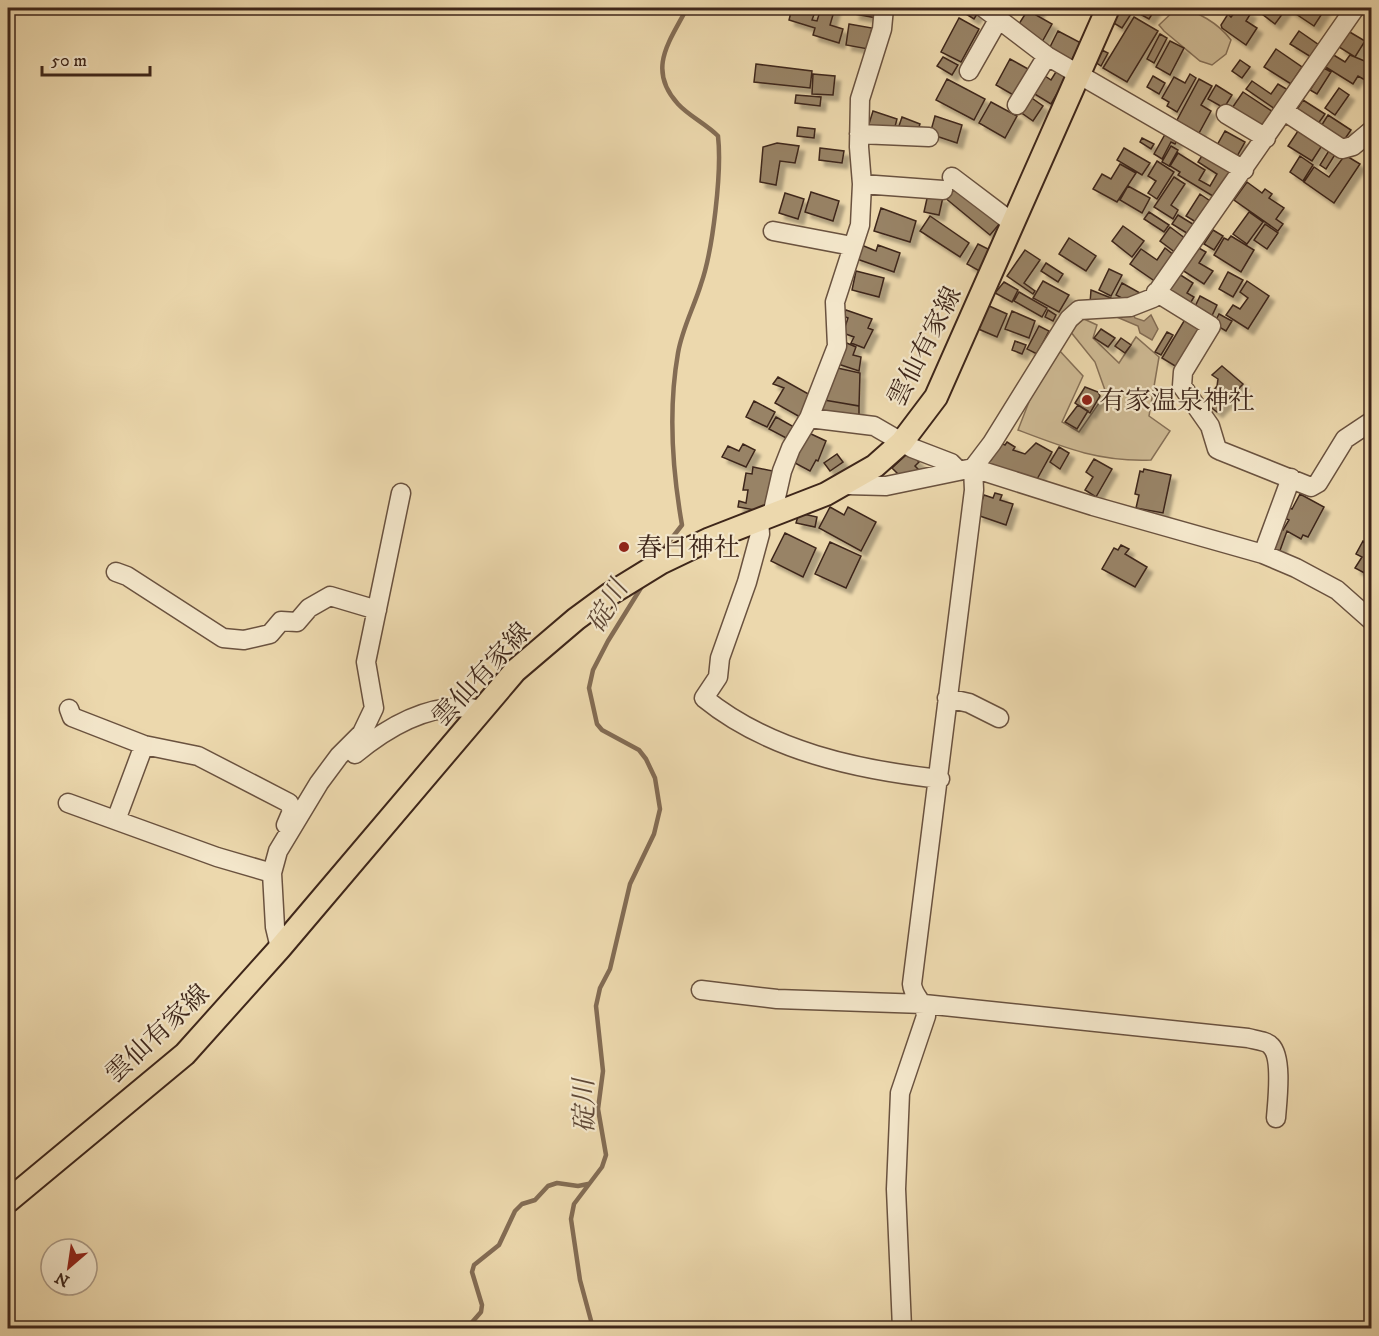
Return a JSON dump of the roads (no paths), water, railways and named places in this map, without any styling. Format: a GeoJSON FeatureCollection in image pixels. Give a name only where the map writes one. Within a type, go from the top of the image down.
{"type":"FeatureCollection","features":[{"type":"Feature","properties":{"kind":"main road","name":"雲仙有家線"},"geometry":{"type":"LineString","coordinates":[[8,1201],[185,1054],[280,948],[515,671],[576,619],[662,562],[710,539],[846,484],[874,466],[902,442],[936,397],[1108,8]]}},
{"type":"Feature","properties":{"kind":"street"},"geometry":{"type":"LineString","coordinates":[[884,8],[882,29],[860,99],[859,134],[862,184],[860,225],[835,302],[837,346],[809,418],[791,448],[782,471],[720,658],[718,677],[704,698],[735,723],[806,751],[897,774],[940,779]]}},
{"type":"Feature","properties":{"kind":"street"},"geometry":{"type":"LineString","coordinates":[[984,8],[1047,56],[1244,170]]}},
{"type":"Feature","properties":{"kind":"street"},"geometry":{"type":"LineString","coordinates":[[846,484],[886,486],[966,469],[992,442],[1069,319],[1079,310],[1130,307],[1153,298],[1355,8]]}},
{"type":"Feature","properties":{"kind":"street"},"geometry":{"type":"LineString","coordinates":[[1367,8],[1371,10]]}},
{"type":"Feature","properties":{"kind":"street"},"geometry":{"type":"LineString","coordinates":[[969,71],[998,20]]}},
{"type":"Feature","properties":{"kind":"street"},"geometry":{"type":"LineString","coordinates":[[1017,105],[1047,56]]}},
{"type":"Feature","properties":{"kind":"street"},"geometry":{"type":"LineString","coordinates":[[1284,111],[1342,149],[1353,146],[1371,130]]}},
{"type":"Feature","properties":{"kind":"street"},"geometry":{"type":"LineString","coordinates":[[1226,114],[1266,138]]}},
{"type":"Feature","properties":{"kind":"street"},"geometry":{"type":"LineString","coordinates":[[859,134],[928,137]]}},
{"type":"Feature","properties":{"kind":"street"},"geometry":{"type":"LineString","coordinates":[[862,184],[948,183],[1014,224]]}},
{"type":"Feature","properties":{"kind":"street"},"geometry":{"type":"LineString","coordinates":[[772,231],[852,246]]}},
{"type":"Feature","properties":{"kind":"street"},"geometry":{"type":"LineString","coordinates":[[1156,292],[1211,326],[1183,372],[1182,386],[1210,426],[1217,449],[1311,487],[1318,483],[1346,440],[1371,421]]}},
{"type":"Feature","properties":{"kind":"street"},"geometry":{"type":"LineString","coordinates":[[809,418],[874,426],[912,448],[966,469],[1263,554],[1296,568],[1337,591],[1371,621]]}},
{"type":"Feature","properties":{"kind":"street"},"geometry":{"type":"LineString","coordinates":[[902,1329],[896,1189],[900,1093],[926,1016],[924,1004],[915,994],[912,984],[940,779],[947,698],[974,490],[966,469]]}},
{"type":"Feature","properties":{"kind":"street"},"geometry":{"type":"LineString","coordinates":[[1263,554],[1291,478]]}},
{"type":"Feature","properties":{"kind":"street"},"geometry":{"type":"LineString","coordinates":[[280,948],[275,927],[272,873],[287,835],[319,783],[339,756],[362,734],[374,708],[366,662],[401,493]]}},
{"type":"Feature","properties":{"kind":"street"},"geometry":{"type":"LineString","coordinates":[[116,572],[127,576],[210,632],[232,640],[270,634],[281,621],[297,622],[309,608],[330,596],[377,610]]}},
{"type":"Feature","properties":{"kind":"street"},"geometry":{"type":"LineString","coordinates":[[947,698],[969,703],[999,718]]}},
{"type":"Feature","properties":{"kind":"street"},"geometry":{"type":"LineString","coordinates":[[319,783],[378,735],[401,722],[422,713],[451,708],[482,710]]}},
{"type":"Feature","properties":{"kind":"street"},"geometry":{"type":"LineString","coordinates":[[69,709],[72,717],[144,745],[198,756],[289,803],[292,811],[284,831],[287,835]]}},
{"type":"Feature","properties":{"kind":"street"},"geometry":{"type":"LineString","coordinates":[[116,820],[144,745]]}},
{"type":"Feature","properties":{"kind":"street"},"geometry":{"type":"LineString","coordinates":[[68,803],[217,857],[272,873]]}},
{"type":"Feature","properties":{"kind":"street"},"geometry":{"type":"LineString","coordinates":[[701,990],[777,999],[924,1004],[1228,1035],[1270,1045],[1278,1069],[1276,1118]]}},
{"type":"Feature","properties":{"kind":"waterway","name":"碇川"},"geometry":{"type":"LineString","coordinates":[[661,552],[682,525],[672,439],[675,374],[682,335],[701,284],[709,251],[719,169],[718,136],[678,104],[664,79],[662,67],[664,55],[687,8]]}},
{"type":"Feature","properties":{"kind":"waterway","name":"碇川"},"geometry":{"type":"LineString","coordinates":[[593,1328],[580,1280],[571,1219],[574,1204],[602,1167],[606,1155],[598,1109],[603,1071],[596,1006],[600,988],[610,969],[630,884],[654,834],[660,809],[655,778],[646,759],[639,750],[602,730],[597,724],[589,688],[593,670],[608,641],[644,583]]}},
{"type":"Feature","properties":{"kind":"waterway"},"geometry":{"type":"LineString","coordinates":[[467,1328],[481,1312],[482,1305],[472,1272],[474,1265],[499,1245],[515,1211],[522,1204],[535,1200],[548,1186],[557,1183],[578,1186],[588,1184]]}},
{"type":"Feature","properties":{"kind":"place","name":"有家温泉神社"},"geometry":{"type":"Point","coordinates":[1087,400]}},
{"type":"Feature","properties":{"kind":"place","name":"春日神社"},"geometry":{"type":"Point","coordinates":[624,547]}}]}
